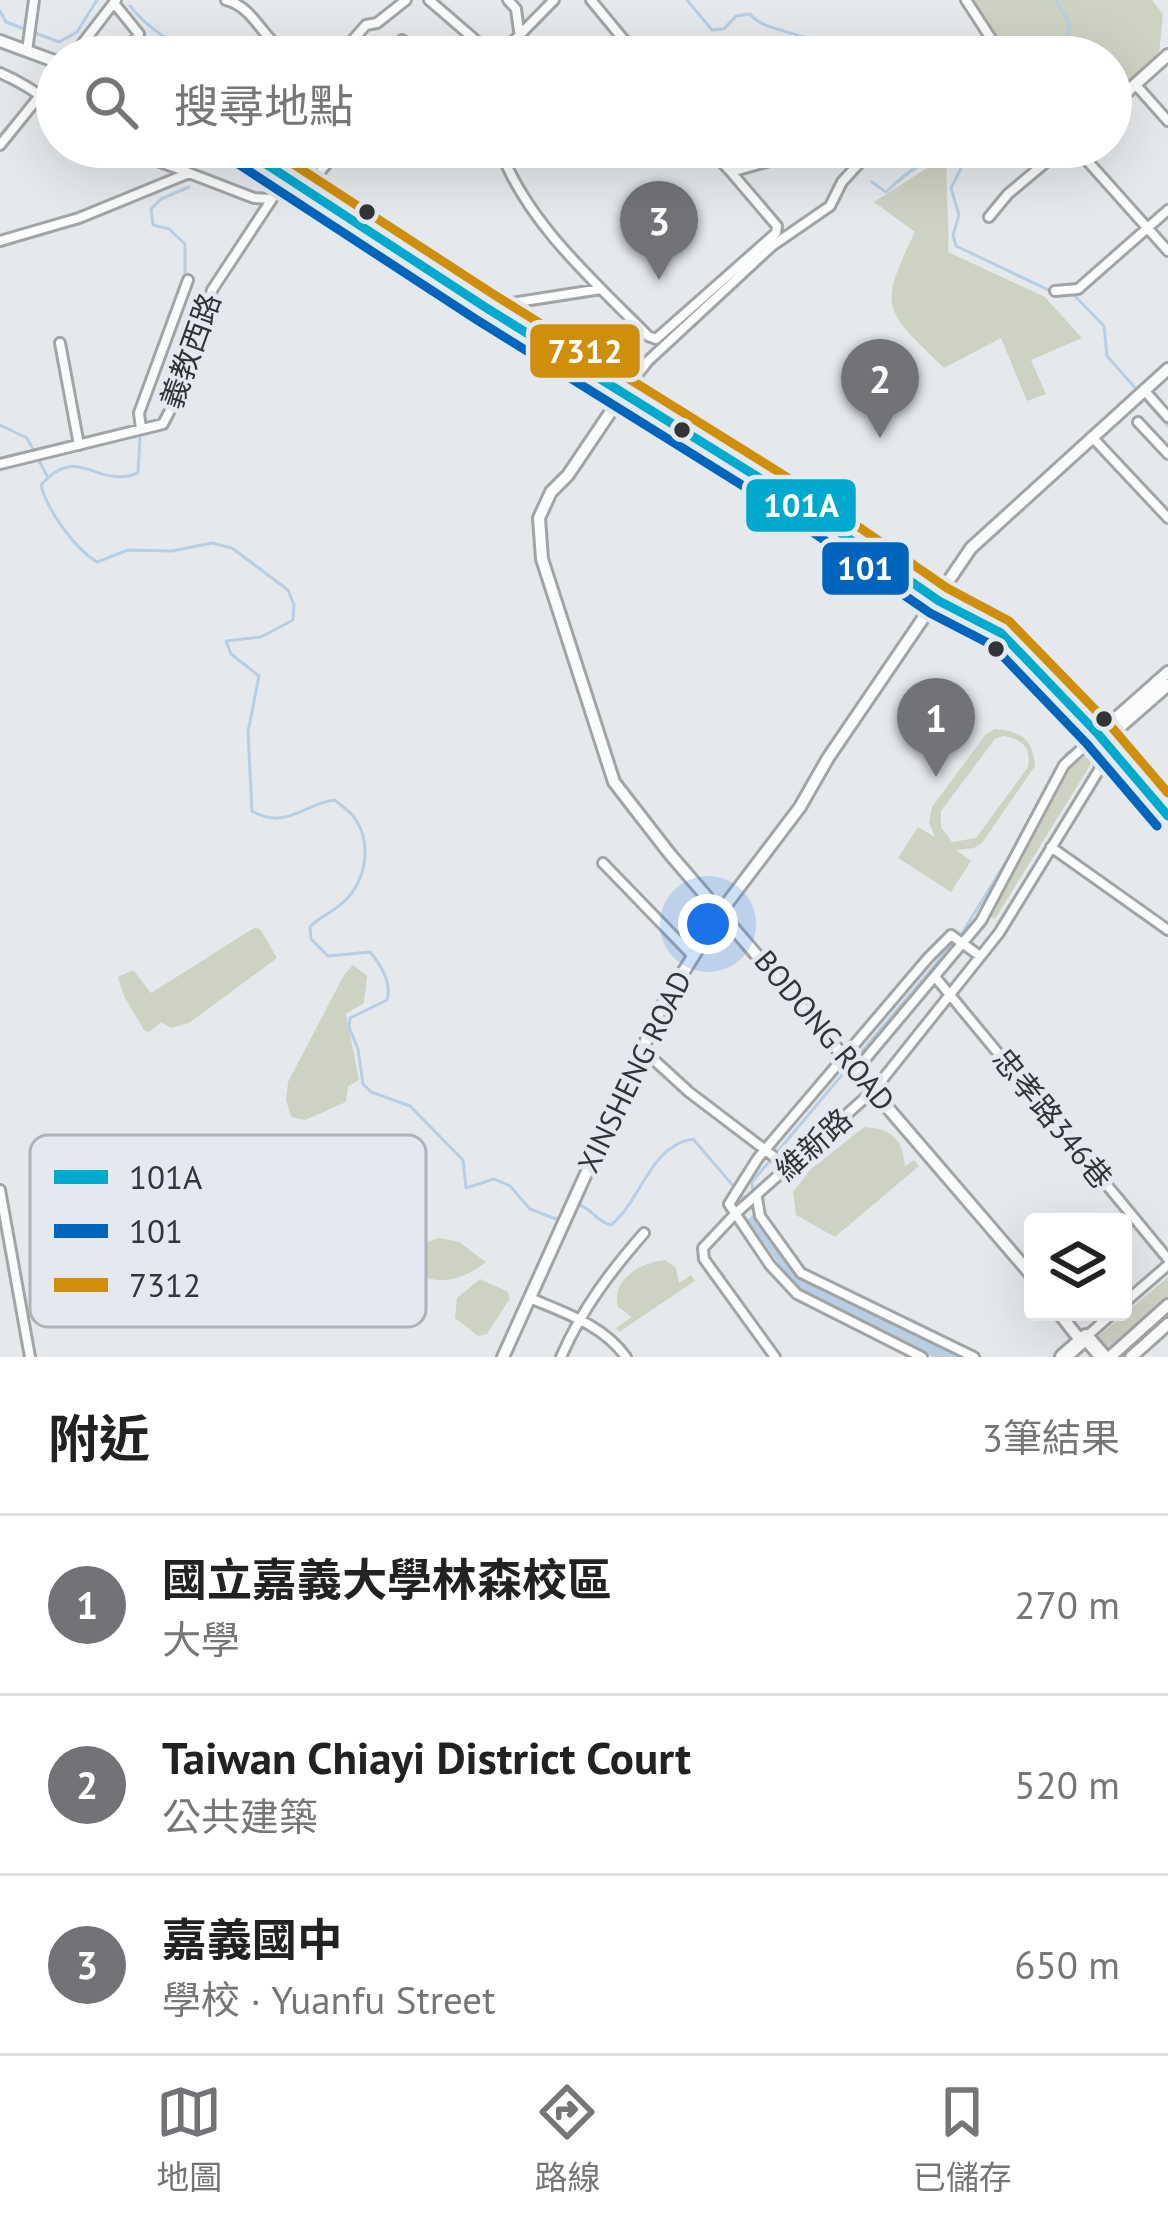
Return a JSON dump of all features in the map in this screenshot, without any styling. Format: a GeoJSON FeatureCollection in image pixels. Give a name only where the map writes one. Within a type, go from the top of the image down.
{"type":"FeatureCollection","features":[{"type":"Feature","properties":{"kind":"main road"},"geometry":{"type":"LineString","coordinates":[[1063,1357],[1084,1339],[1102,1357]]}},
{"type":"Feature","properties":{"kind":"street"},"geometry":{"type":"LineString","coordinates":[[27,51],[34,0]]}},
{"type":"Feature","properties":{"kind":"street"},"geometry":{"type":"LineString","coordinates":[[226,0],[242,4],[267,36]]}},
{"type":"Feature","properties":{"kind":"street"},"geometry":{"type":"LineString","coordinates":[[356,36],[406,0]]}},
{"type":"Feature","properties":{"kind":"street"},"geometry":{"type":"LineString","coordinates":[[429,0],[471,36]]}},
{"type":"Feature","properties":{"kind":"street"},"geometry":{"type":"LineString","coordinates":[[508,0],[516,10],[520,32]]}},
{"type":"Feature","properties":{"kind":"street"},"geometry":{"type":"LineString","coordinates":[[516,36],[554,0]]}},
{"type":"Feature","properties":{"kind":"street"},"geometry":{"type":"LineString","coordinates":[[591,0],[621,36]]}},
{"type":"Feature","properties":{"kind":"street"},"geometry":{"type":"LineString","coordinates":[[966,0],[990,36]]}},
{"type":"Feature","properties":{"kind":"street"},"geometry":{"type":"LineString","coordinates":[[88,36],[115,2],[138,36]]}},
{"type":"Feature","properties":{"kind":"street"},"geometry":{"type":"LineString","coordinates":[[0,41],[36,54]]}},
{"type":"Feature","properties":{"kind":"street"},"geometry":{"type":"LineString","coordinates":[[1132,87],[1168,55]]}},
{"type":"Feature","properties":{"kind":"street"},"geometry":{"type":"LineString","coordinates":[[0,73],[24,83],[36,96]]}},
{"type":"Feature","properties":{"kind":"street"},"geometry":{"type":"LineString","coordinates":[[1135,84],[1168,122]]}},
{"type":"Feature","properties":{"kind":"street"},"geometry":{"type":"LineString","coordinates":[[0,145],[36,100]]}},
{"type":"Feature","properties":{"kind":"street"},"geometry":{"type":"LineString","coordinates":[[178,168],[189,172]]}},
{"type":"Feature","properties":{"kind":"street"},"geometry":{"type":"LineString","coordinates":[[274,168],[939,601],[1001,633],[1168,816]]}},
{"type":"Feature","properties":{"kind":"street"},"geometry":{"type":"LineString","coordinates":[[307,188],[324,168]]}},
{"type":"Feature","properties":{"kind":"street"},"geometry":{"type":"LineString","coordinates":[[508,168],[517,190],[602,289],[647,336],[656,339],[776,233],[777,226],[726,168]]}},
{"type":"Feature","properties":{"kind":"street"},"geometry":{"type":"LineString","coordinates":[[730,172],[744,168]]}},
{"type":"Feature","properties":{"kind":"street"},"geometry":{"type":"LineString","coordinates":[[624,392],[648,361],[772,246],[830,206],[855,168]]}},
{"type":"Feature","properties":{"kind":"street"},"geometry":{"type":"LineString","coordinates":[[989,217],[1039,168]]}},
{"type":"Feature","properties":{"kind":"street"},"geometry":{"type":"LineString","coordinates":[[1094,168],[1168,250]]}},
{"type":"Feature","properties":{"kind":"street"},"geometry":{"type":"LineString","coordinates":[[0,241],[80,218],[189,172]]}},
{"type":"Feature","properties":{"kind":"street","name":"義教西路"},"geometry":{"type":"LineString","coordinates":[[0,464],[163,424],[172,411],[212,290],[272,199],[254,198],[189,172]]}},
{"type":"Feature","properties":{"kind":"street"},"geometry":{"type":"LineString","coordinates":[[1055,291],[1078,289],[1168,210]]}},
{"type":"Feature","properties":{"kind":"street"},"geometry":{"type":"LineString","coordinates":[[141,430],[139,413],[188,280]]}},
{"type":"Feature","properties":{"kind":"street"},"geometry":{"type":"LineString","coordinates":[[485,307],[602,289]]}},
{"type":"Feature","properties":{"kind":"street"},"geometry":{"type":"LineString","coordinates":[[59,343],[79,445]]}},
{"type":"Feature","properties":{"kind":"street","name":"XINSHENG ROAD"},"geometry":{"type":"LineString","coordinates":[[503,1357],[661,1008],[722,910],[800,807],[828,758],[982,535],[1168,369]]}},
{"type":"Feature","properties":{"kind":"street","name":"BODONG ROAD"},"geometry":{"type":"LineString","coordinates":[[624,392],[568,475],[551,492],[539,518],[542,559],[614,782],[1024,1266]]}},
{"type":"Feature","properties":{"kind":"street"},"geometry":{"type":"LineString","coordinates":[[1141,392],[1168,417]]}},
{"type":"Feature","properties":{"kind":"street"},"geometry":{"type":"LineString","coordinates":[[1138,422],[1168,454]]}},
{"type":"Feature","properties":{"kind":"street"},"geometry":{"type":"LineString","coordinates":[[1091,436],[1168,518]]}},
{"type":"Feature","properties":{"kind":"street"},"geometry":{"type":"LineString","coordinates":[[857,1069],[981,921],[1064,765],[1166,682]]}},
{"type":"Feature","properties":{"kind":"street","name":"維新路"},"geometry":{"type":"LineString","coordinates":[[974,1357],[801,1274],[760,1216],[757,1198],[874,1090],[999,933],[1099,770],[1101,738]]}},
{"type":"Feature","properties":{"kind":"street"},"geometry":{"type":"LineString","coordinates":[[1052,847],[1168,930]]}},
{"type":"Feature","properties":{"kind":"street"},"geometry":{"type":"LineString","coordinates":[[604,863],[693,956]]}},
{"type":"Feature","properties":{"kind":"street"},"geometry":{"type":"LineString","coordinates":[[922,1357],[797,1294],[770,1265],[729,1204],[766,1149],[951,935],[980,956]]}},
{"type":"Feature","properties":{"kind":"street","name":"忠孝路346巷"},"geometry":{"type":"LineString","coordinates":[[936,978],[1168,1262]]}},
{"type":"Feature","properties":{"kind":"street"},"geometry":{"type":"LineString","coordinates":[[888,1006],[901,1019]]}},
{"type":"Feature","properties":{"kind":"street"},"geometry":{"type":"LineString","coordinates":[[642,1049],[689,1092],[789,1168]]}},
{"type":"Feature","properties":{"kind":"street"},"geometry":{"type":"LineString","coordinates":[[0,1190],[30,1357]]}},
{"type":"Feature","properties":{"kind":"street"},"geometry":{"type":"LineString","coordinates":[[757,1198],[703,1248],[704,1259],[775,1357]]}},
{"type":"Feature","properties":{"kind":"street"},"geometry":{"type":"LineString","coordinates":[[561,1357],[578,1318],[644,1233]]}},
{"type":"Feature","properties":{"kind":"street"},"geometry":{"type":"LineString","coordinates":[[1132,1296],[1168,1262]]}},
{"type":"Feature","properties":{"kind":"street"},"geometry":{"type":"LineString","coordinates":[[528,1297],[578,1318],[614,1341],[626,1357]]}},
{"type":"Feature","properties":{"kind":"street"},"geometry":{"type":"LineString","coordinates":[[1102,1357],[1168,1305]]}},
{"type":"Feature","properties":{"kind":"street"},"geometry":{"type":"LineString","coordinates":[[1069,1321],[1084,1339],[1104,1321]]}},
{"type":"Feature","properties":{"kind":"street"},"geometry":{"type":"LineString","coordinates":[[891,1342],[905,1324]]}},
{"type":"Feature","properties":{"kind":"street"},"geometry":{"type":"LineString","coordinates":[[1131,1357],[1168,1324]]}},
{"type":"Feature","properties":{"kind":"green space"},"geometry":{"type":"Polygon","coordinates":[[[971,0],[1152,0],[1163,14],[1159,54],[1132,78],[1132,36],[995,36],[971,0]]]}},
{"type":"Feature","properties":{"kind":"green space"},"geometry":{"type":"Polygon","coordinates":[[[927,168],[947,168],[948,252],[1045,297],[1082,338],[1031,360],[1046,394],[1027,401],[1001,338],[944,368],[909,333],[898,319],[892,293],[915,232],[874,202],[927,168]]]}},
{"type":"Feature","properties":{"kind":"green space"},"geometry":{"type":"Polygon","coordinates":[[[995,729],[1019,734],[1032,749],[1035,766],[982,843],[956,850],[971,861],[951,892],[898,858],[918,827],[935,837],[929,822],[932,807],[986,734],[995,729]],[[1003,736],[995,739],[941,811],[941,827],[952,842],[976,838],[1028,767],[1026,749],[1003,736]]]}},
{"type":"Feature","properties":{"kind":"green space"},"geometry":{"type":"Polygon","coordinates":[[[1090,754],[1089,767],[995,919],[985,914],[1067,768],[1090,754]]]}},
{"type":"Feature","properties":{"kind":"green space"},"geometry":{"type":"Polygon","coordinates":[[[254,928],[260,929],[277,958],[189,1023],[171,1028],[161,1022],[149,1032],[144,1030],[118,977],[133,970],[151,993],[254,928]]]}},
{"type":"Feature","properties":{"kind":"green space"},"geometry":{"type":"Polygon","coordinates":[[[353,965],[367,976],[364,1003],[346,1014],[359,1080],[348,1086],[346,1102],[305,1120],[291,1117],[288,1082],[353,965]]]}},
{"type":"Feature","properties":{"kind":"green space"},"geometry":{"type":"Polygon","coordinates":[[[864,1127],[888,1133],[898,1142],[905,1166],[914,1160],[919,1166],[835,1237],[796,1215],[793,1192],[811,1169],[864,1127]]]}},
{"type":"Feature","properties":{"kind":"green space"},"geometry":{"type":"Polygon","coordinates":[[[439,1238],[459,1242],[486,1262],[451,1279],[426,1277],[427,1242],[439,1238]]]}},
{"type":"Feature","properties":{"kind":"green space"},"geometry":{"type":"Polygon","coordinates":[[[665,1260],[676,1268],[679,1283],[691,1275],[695,1281],[619,1332],[616,1328],[632,1317],[618,1307],[623,1281],[637,1269],[665,1260]]]}},
{"type":"Feature","properties":{"kind":"green space"},"geometry":{"type":"Polygon","coordinates":[[[1168,1277],[1168,1300],[1107,1354],[1095,1339],[1116,1321],[1132,1321],[1132,1308],[1168,1277]]]}},
{"type":"Feature","properties":{"kind":"green space"},"geometry":{"type":"Polygon","coordinates":[[[480,1279],[508,1292],[510,1298],[487,1334],[478,1336],[455,1318],[457,1298],[480,1279]]]}},
{"type":"Feature","properties":{"kind":"water"},"geometry":{"type":"Polygon","coordinates":[[[757,1210],[800,1276],[959,1357],[933,1357],[806,1294],[788,1277],[748,1220],[757,1210]]]}},
{"type":"Feature","properties":{"kind":"waterway"},"geometry":{"type":"LineString","coordinates":[[70,36],[97,0]]}},
{"type":"Feature","properties":{"kind":"waterway"},"geometry":{"type":"LineString","coordinates":[[687,0],[712,30],[724,29],[736,16],[750,14],[766,26],[797,36]]}},
{"type":"Feature","properties":{"kind":"waterway"},"geometry":{"type":"LineString","coordinates":[[1056,0],[1070,25],[1066,36]]}},
{"type":"Feature","properties":{"kind":"waterway"},"geometry":{"type":"LineString","coordinates":[[130,6],[163,36]]}},
{"type":"Feature","properties":{"kind":"waterway"},"geometry":{"type":"LineString","coordinates":[[0,11],[6,22],[43,36]]}},
{"type":"Feature","properties":{"kind":"waterway"},"geometry":{"type":"LineString","coordinates":[[872,182],[886,192],[916,168]]}},
{"type":"Feature","properties":{"kind":"waterway"},"geometry":{"type":"LineString","coordinates":[[961,168],[951,188],[959,215],[953,235],[956,246],[1057,294]]}},
{"type":"Feature","properties":{"kind":"waterway"},"geometry":{"type":"LineString","coordinates":[[185,278],[185,244],[169,229],[153,225],[151,209],[161,199],[189,187]]}},
{"type":"Feature","properties":{"kind":"waterway"},"geometry":{"type":"LineString","coordinates":[[1072,293],[1104,326],[1107,356],[1137,390]]}},
{"type":"Feature","properties":{"kind":"waterway"},"geometry":{"type":"LineString","coordinates":[[1143,398],[1168,426]]}},
{"type":"Feature","properties":{"kind":"waterway"},"geometry":{"type":"LineString","coordinates":[[0,425],[27,438],[47,476]]}},
{"type":"Feature","properties":{"kind":"waterway"},"geometry":{"type":"LineString","coordinates":[[140,438],[138,473],[111,476],[66,467],[41,485],[49,506],[71,539],[97,562],[128,550],[172,551],[212,543],[232,548],[288,590],[293,620],[261,637],[226,641],[231,654],[259,676],[248,732],[252,811],[285,817],[335,800],[352,814],[361,831],[365,853],[361,876],[349,897],[310,927],[311,939],[328,956],[370,952],[387,981],[387,1000],[350,1018],[363,1084],[371,1092],[410,1106],[463,1160],[466,1188],[494,1179],[510,1186],[530,1209],[556,1219],[561,1216]]}},
{"type":"Feature","properties":{"kind":"waterway"},"geometry":{"type":"LineString","coordinates":[[1061,764],[1066,754],[1084,742]]}},
{"type":"Feature","properties":{"kind":"waterway"},"geometry":{"type":"LineString","coordinates":[[1024,832],[1053,777]]}},
{"type":"Feature","properties":{"kind":"waterway"},"geometry":{"type":"LineString","coordinates":[[852,1063],[962,933],[1019,841]]}},
{"type":"Feature","properties":{"kind":"waterway"},"geometry":{"type":"LineString","coordinates":[[753,1194],[752,1182],[846,1070]]}},
{"type":"Feature","properties":{"kind":"waterway"},"geometry":{"type":"LineString","coordinates":[[574,1208],[580,1205],[611,1225],[666,1152],[693,1139],[754,1210]]}},
{"type":"Feature","properties":{"kind":"tunnel"},"geometry":{"type":"LineString","coordinates":[[272,199],[292,179]]}},
{"type":"Feature","properties":{"kind":"transit line","name":"101"},"geometry":{"type":"LineString","coordinates":[[244,168],[769,502],[930,613],[992,645],[1157,826]]}},
{"type":"Feature","properties":{"kind":"transit line","name":"101A"},"geometry":{"type":"LineString","coordinates":[[272,168],[777,489],[939,601],[1001,633],[1168,816]]}},
{"type":"Feature","properties":{"kind":"transit line","name":"7312"},"geometry":{"type":"LineString","coordinates":[[299,168],[785,476],[947,588],[1009,621],[1168,793]]}},
{"type":"Feature","properties":{"kind":"place","name":"嘉義國中"},"geometry":{"type":"Point","coordinates":[659,280]}},
{"type":"Feature","properties":{"kind":"place","name":"Taiwan Chiayi District Court"},"geometry":{"type":"Point","coordinates":[880,438]}},
{"type":"Feature","properties":{"kind":"place","name":"國立嘉義大學林森校區"},"geometry":{"type":"Point","coordinates":[936,777]}}]}
